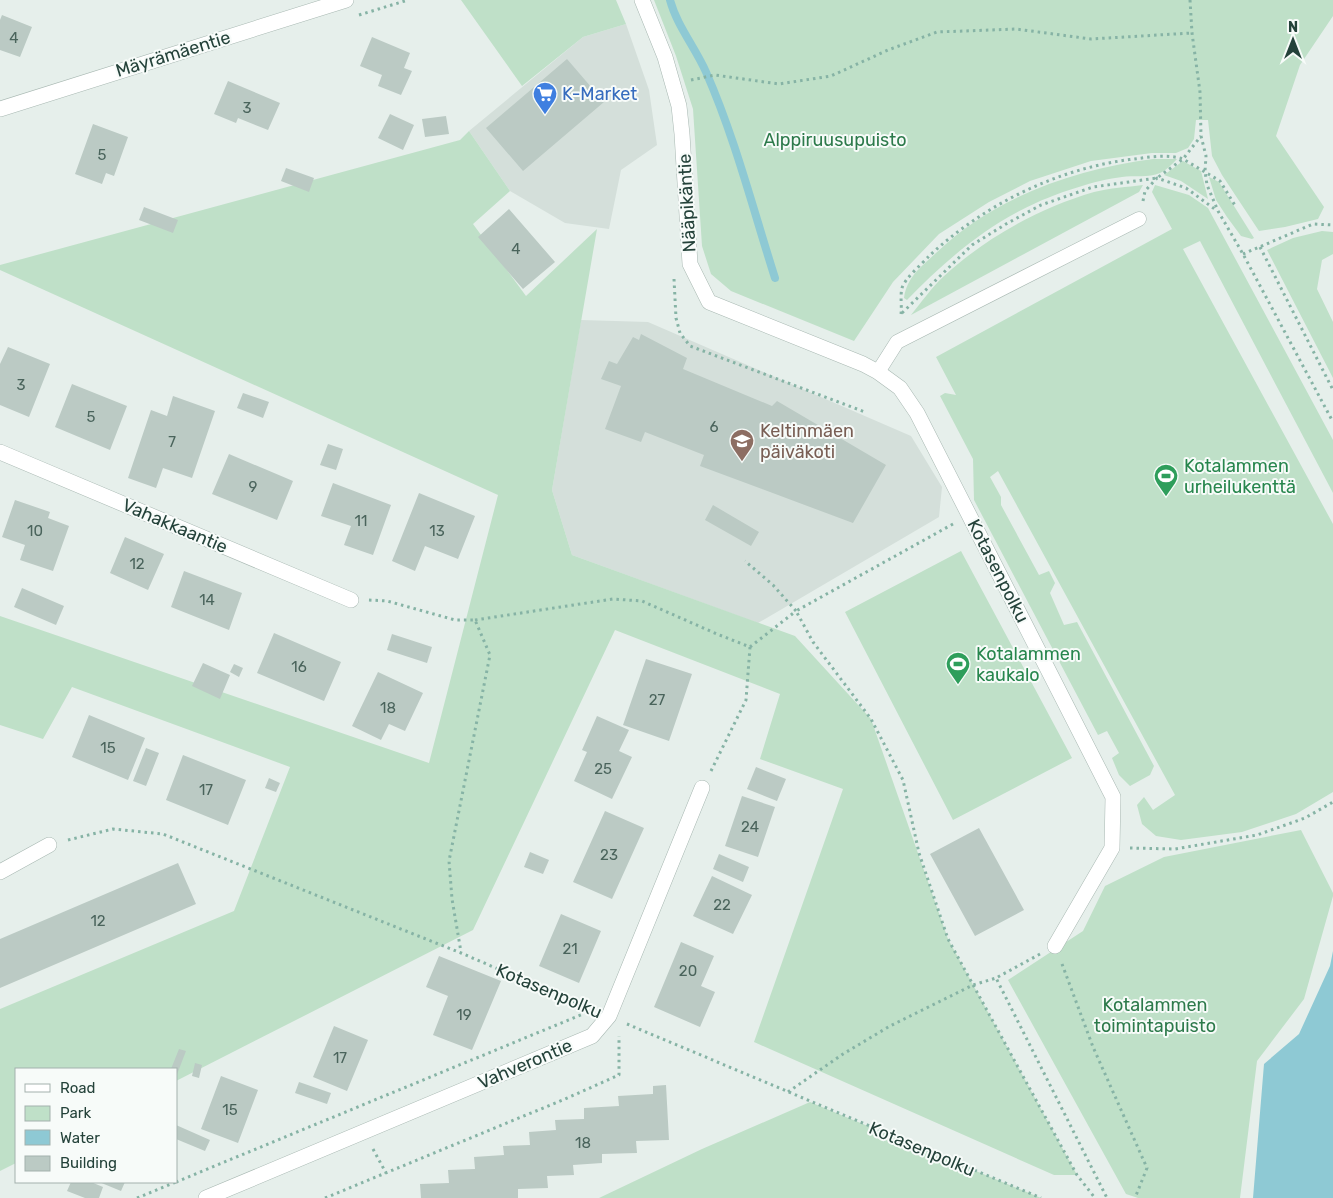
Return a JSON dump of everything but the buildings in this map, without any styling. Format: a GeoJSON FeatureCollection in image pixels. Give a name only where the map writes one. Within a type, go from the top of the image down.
{"type":"FeatureCollection","features":[{"type":"Feature","properties":{"kind":"street","name":"Mäyrämäentie"},"geometry":{"type":"LineString","coordinates":[[0,109],[346,0]]}},
{"type":"Feature","properties":{"kind":"street","name":"Nääpikäntie"},"geometry":{"type":"LineString","coordinates":[[642,0],[665,57],[679,106],[690,264],[709,302],[863,364]]}},
{"type":"Feature","properties":{"kind":"street","name":"Kotasenpolku"},"geometry":{"type":"LineString","coordinates":[[863,364],[900,388],[917,413],[1113,797],[1112,848],[1055,946]]}},
{"type":"Feature","properties":{"kind":"street","name":"Vahakkaantie"},"geometry":{"type":"LineString","coordinates":[[0,452],[350,600]]}},
{"type":"Feature","properties":{"kind":"street","name":"Vahverontie"},"geometry":{"type":"LineString","coordinates":[[206,1198],[592,1036],[614,1018],[702,788]]}},
{"type":"Feature","properties":{"kind":"street"},"geometry":{"type":"LineString","coordinates":[[0,872],[48,845]]}},
{"type":"Feature","properties":{"kind":"lane"},"geometry":{"type":"LineString","coordinates":[[878,372],[897,342],[1139,219]]}},
{"type":"Feature","properties":{"kind":"path"},"geometry":{"type":"LineString","coordinates":[[1190,0],[1192,33],[1200,92],[1201,136],[1206,156],[1205,171],[1207,185],[1218,211],[1333,422]]}},
{"type":"Feature","properties":{"kind":"path"},"geometry":{"type":"LineString","coordinates":[[698,79],[715,75],[779,84],[831,76],[888,50],[938,32],[1016,29],[1090,40],[1192,33]]}},
{"type":"Feature","properties":{"kind":"path"},"geometry":{"type":"LineString","coordinates":[[1139,219],[1145,191],[1156,178],[1183,158],[1201,136]]}},
{"type":"Feature","properties":{"kind":"path"},"geometry":{"type":"LineString","coordinates":[[897,342],[902,314],[902,286],[915,270],[964,225],[996,205],[1031,188],[1093,166],[1120,160],[1153,156],[1183,158],[1220,180],[1236,207]]}},
{"type":"Feature","properties":{"kind":"path"},"geometry":{"type":"LineString","coordinates":[[902,314],[972,244],[1041,205],[1093,187],[1156,178],[1186,188],[1218,211]]}},
{"type":"Feature","properties":{"kind":"path"},"geometry":{"type":"LineString","coordinates":[[1243,254],[1313,224],[1333,224]]}},
{"type":"Feature","properties":{"kind":"path"},"geometry":{"type":"LineString","coordinates":[[1260,247],[1333,390]]}},
{"type":"Feature","properties":{"kind":"path"},"geometry":{"type":"LineString","coordinates":[[702,788],[746,700],[750,647],[796,611],[969,515]]}},
{"type":"Feature","properties":{"kind":"path"},"geometry":{"type":"LineString","coordinates":[[745,561],[773,585],[796,611],[813,642],[872,719],[903,780],[919,853],[948,939],[1077,1175],[1096,1197]]}},
{"type":"Feature","properties":{"kind":"path"},"geometry":{"type":"LineString","coordinates":[[350,600],[387,601],[455,620],[475,620],[613,599],[642,601],[750,647]]}},
{"type":"Feature","properties":{"kind":"path"},"geometry":{"type":"LineString","coordinates":[[461,953],[452,899],[449,861],[490,655],[475,620]]}},
{"type":"Feature","properties":{"kind":"path"},"geometry":{"type":"LineString","coordinates":[[1112,848],[1175,849],[1257,835],[1306,818],[1333,802]]}},
{"type":"Feature","properties":{"kind":"path","name":"Kotasenpolku"},"geometry":{"type":"LineString","coordinates":[[48,845],[113,829],[163,834],[461,953],[593,1010],[178,1181]]}},
{"type":"Feature","properties":{"kind":"path"},"geometry":{"type":"LineString","coordinates":[[788,1093],[842,1054],[890,1026],[973,985],[996,978],[1055,946],[1093,1047],[1147,1168],[1135,1198]]}},
{"type":"Feature","properties":{"kind":"path"},"geometry":{"type":"LineString","coordinates":[[996,978],[1107,1198]]}},
{"type":"Feature","properties":{"kind":"path"},"geometry":{"type":"LineString","coordinates":[[325,1198],[619,1075],[614,1018]]}},
{"type":"Feature","properties":{"kind":"path","name":"Kotasenpolku"},"geometry":{"type":"LineString","coordinates":[[614,1018],[788,1093],[1041,1198]]}},
{"type":"Feature","properties":{"kind":"path"},"geometry":{"type":"LineString","coordinates":[[364,1132],[386,1173]]}},
{"type":"Feature","properties":{"kind":"path"},"geometry":{"type":"LineString","coordinates":[[137,1198],[174,1183]]}},
{"type":"Feature","properties":{"kind":"shaded area"},"geometry":{"type":"Polygon","coordinates":[[[626,24],[649,90],[657,145],[621,170],[609,229],[565,223],[510,191],[469,131],[583,37],[626,24]]]}},
{"type":"Feature","properties":{"kind":"shaded area","name":"Keltinmäen päiväkoti"},"geometry":{"type":"Polygon","coordinates":[[[581,320],[648,322],[911,436],[942,487],[939,517],[758,623],[572,555],[552,490],[581,320]]]}},
{"type":"Feature","properties":{"kind":"green space"},"geometry":{"type":"Polygon","coordinates":[[[461,0],[616,0],[626,24],[583,37],[522,86],[461,0]]]}},
{"type":"Feature","properties":{"kind":"green space","name":"Alppiruusupuisto"},"geometry":{"type":"Polygon","coordinates":[[[654,0],[1333,0],[1333,16],[1300,65],[1276,136],[1324,207],[1318,219],[1259,231],[1222,175],[1212,156],[1208,120],[1196,120],[1194,139],[1188,148],[1176,153],[1152,153],[1091,161],[1030,181],[989,202],[939,234],[893,282],[854,341],[731,291],[711,274],[702,246],[693,109],[676,56],[654,0]]]}},
{"type":"Feature","properties":{"kind":"green space"},"geometry":{"type":"Polygon","coordinates":[[[469,131],[510,191],[473,224],[526,296],[597,229],[552,490],[572,555],[795,636],[871,719],[948,939],[1077,1175],[1054,1175],[754,1042],[843,789],[760,759],[780,694],[615,630],[473,930],[178,1080],[178,1068],[15,1068],[15,1164],[0,1171],[0,1009],[234,911],[290,767],[72,687],[43,739],[0,725],[0,616],[429,763],[498,495],[0,270],[0,265],[460,140],[469,131]]]}},
{"type":"Feature","properties":{"kind":"green space"},"geometry":{"type":"Polygon","coordinates":[[[1153,159],[1177,159],[1169,167],[1156,175],[1122,177],[1090,184],[1068,190],[1019,211],[967,245],[936,271],[907,300],[904,298],[911,278],[925,263],[959,233],[983,216],[1010,201],[1065,178],[1094,170],[1153,159]]]}},
{"type":"Feature","properties":{"kind":"green space"},"geometry":{"type":"Polygon","coordinates":[[[1183,161],[1201,171],[1208,199],[1181,181],[1164,175],[1183,161]]]}},
{"type":"Feature","properties":{"kind":"green space"},"geometry":{"type":"Polygon","coordinates":[[[1209,177],[1219,182],[1254,238],[1241,236],[1216,200],[1209,177]]]}},
{"type":"Feature","properties":{"kind":"green space"},"geometry":{"type":"Polygon","coordinates":[[[1143,185],[1139,192],[911,315],[939,281],[959,263],[1014,226],[1053,207],[1094,192],[1143,185]]]}},
{"type":"Feature","properties":{"kind":"green space","name":"Kotalammen urheilukenttä"},"geometry":{"type":"Polygon","coordinates":[[[1155,185],[1189,195],[1208,208],[1333,440],[1333,493],[1200,241],[1183,249],[1333,524],[1333,792],[1296,814],[1242,832],[1181,840],[1156,836],[1142,824],[1137,805],[1144,797],[1153,810],[1175,795],[998,471],[990,477],[1001,497],[1001,505],[1039,575],[1049,571],[1055,583],[1050,593],[1064,625],[1077,622],[1154,766],[1150,775],[1130,786],[1119,775],[1112,758],[1119,753],[1107,731],[1098,735],[974,500],[973,459],[940,396],[945,393],[956,395],[936,357],[1172,229],[1152,192],[1155,185]]]}},
{"type":"Feature","properties":{"kind":"green space"},"geometry":{"type":"Polygon","coordinates":[[[1322,231],[1333,232],[1333,254],[1322,260],[1317,289],[1333,322],[1333,378],[1267,250],[1293,238],[1322,231]]]}},
{"type":"Feature","properties":{"kind":"green space","name":"Kotalammen kaukalo"},"geometry":{"type":"Polygon","coordinates":[[[961,551],[1072,758],[953,820],[845,612],[961,551]]]}},
{"type":"Feature","properties":{"kind":"green space","name":"Kotalammen toimintapuisto"},"geometry":{"type":"Polygon","coordinates":[[[1301,830],[1333,896],[1304,999],[1257,1061],[1240,1198],[1138,1198],[1126,1194],[1008,980],[1083,931],[1105,886],[1164,857],[1301,830]]]}},
{"type":"Feature","properties":{"kind":"green space"},"geometry":{"type":"Polygon","coordinates":[[[810,1102],[1041,1198],[599,1198],[702,1149],[810,1102]]]}},
{"type":"Feature","properties":{"kind":"water"},"geometry":{"type":"Polygon","coordinates":[[[1333,951],[1333,1198],[1253,1198],[1264,1064],[1299,1034],[1330,966],[1333,951]]]}},
{"type":"Feature","properties":{"kind":"waterway"},"geometry":{"type":"LineString","coordinates":[[670,0],[677,19],[702,63],[716,97],[735,148],[775,278]]}},
{"type":"Feature","properties":{"kind":"place","name":"K-Market"},"geometry":{"type":"Point","coordinates":[545,115]}},
{"type":"Feature","properties":{"kind":"place","name":"Keltinmäen päiväkoti"},"geometry":{"type":"Point","coordinates":[742,462]}},
{"type":"Feature","properties":{"kind":"place","name":"Kotalammen urheilukenttä"},"geometry":{"type":"Point","coordinates":[1166,497]}},
{"type":"Feature","properties":{"kind":"place","name":"Kotalammen kaukalo"},"geometry":{"type":"Point","coordinates":[958,685]}}]}
